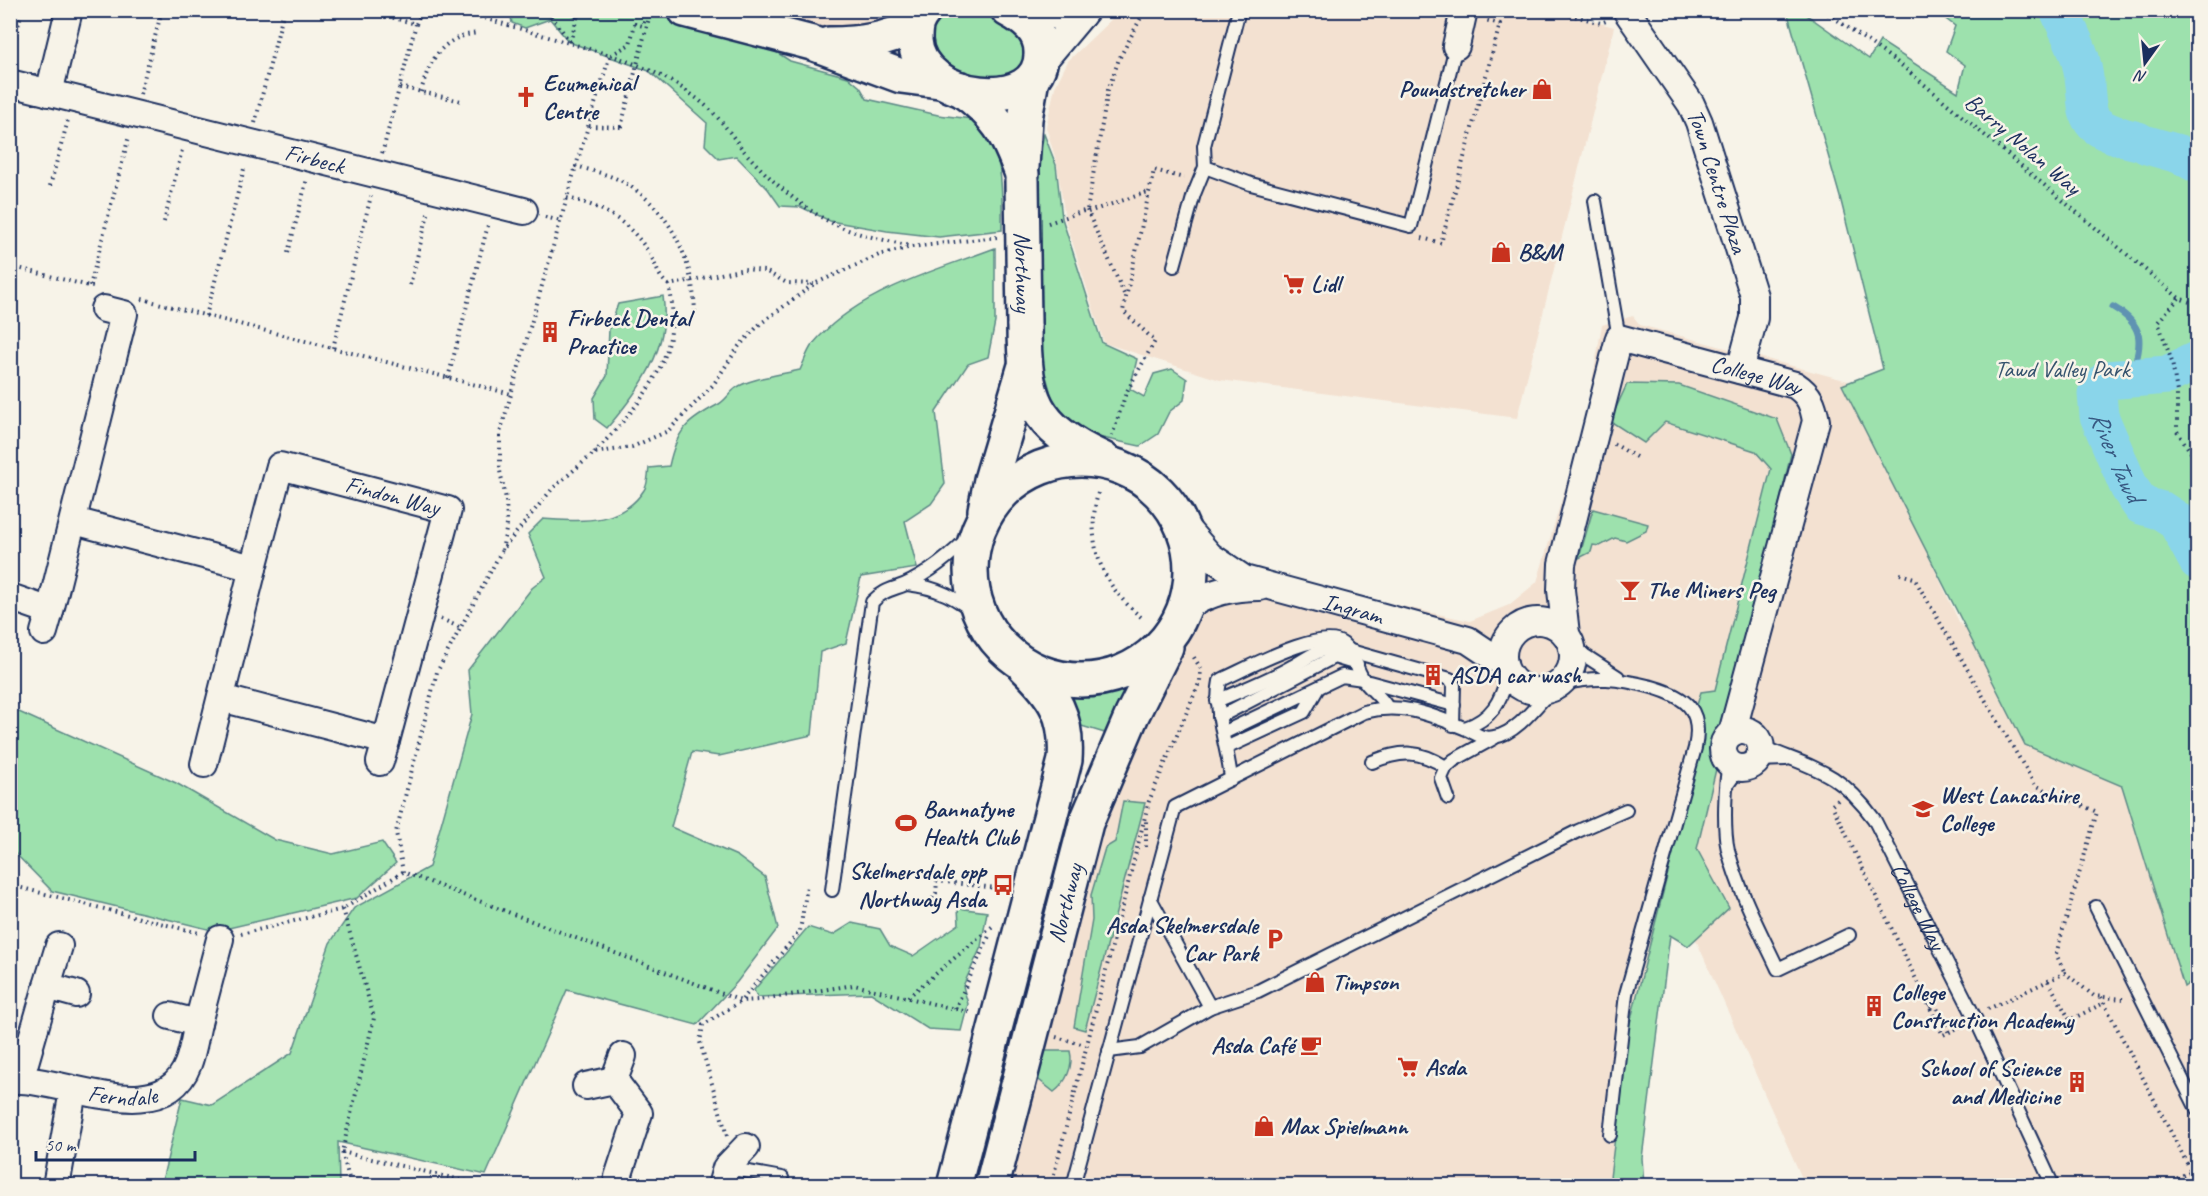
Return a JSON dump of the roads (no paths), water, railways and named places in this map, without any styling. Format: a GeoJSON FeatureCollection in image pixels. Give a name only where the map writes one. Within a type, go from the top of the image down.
{"type":"FeatureCollection","features":[{"type":"Feature","properties":{"kind":"street"},"geometry":{"type":"LineString","coordinates":[[49,93],[69,10]]}},
{"type":"Feature","properties":{"kind":"street"},"geometry":{"type":"LineString","coordinates":[[685,10],[812,44],[901,76],[950,85],[982,94],[1000,94],[1017,88],[1036,73],[1084,13]]}},
{"type":"Feature","properties":{"kind":"street"},"geometry":{"type":"LineString","coordinates":[[1456,46],[1464,10]]}},
{"type":"Feature","properties":{"kind":"street","name":"Town Centre Plaza"},"geometry":{"type":"LineString","coordinates":[[1626,11],[1695,113],[1754,296],[1754,318],[1740,370]]}},
{"type":"Feature","properties":{"kind":"street"},"geometry":{"type":"LineString","coordinates":[[1014,13],[1084,13]]}},
{"type":"Feature","properties":{"kind":"street","name":"Northway"},"geometry":{"type":"LineString","coordinates":[[992,1185],[1086,823],[1132,715],[1183,630],[1192,571],[1191,552],[1183,525],[1159,492],[1114,451],[1072,445],[1055,432],[1041,416],[1032,396],[1024,369],[1022,177],[1025,119],[1041,52],[1034,29],[1014,13]]}},
{"type":"Feature","properties":{"kind":"street"},"geometry":{"type":"LineString","coordinates":[[812,44],[859,44],[886,39],[918,17]]}},
{"type":"Feature","properties":{"kind":"street","name":"Northway"},"geometry":{"type":"LineString","coordinates":[[918,17],[919,57],[950,85],[997,119],[1009,139],[1022,177]]}},
{"type":"Feature","properties":{"kind":"street","name":"Firbeck"},"geometry":{"type":"LineString","coordinates":[[10,83],[524,211]]}},
{"type":"Feature","properties":{"kind":"street"},"geometry":{"type":"LineString","coordinates":[[10,597],[47,622],[124,314],[102,299]]}},
{"type":"Feature","properties":{"kind":"street"},"geometry":{"type":"LineString","coordinates":[[1562,564],[1537,608],[1505,643],[1506,670],[1523,688],[1540,692],[1556,687],[1573,665],[1561,590],[1562,564],[1618,338]]}},
{"type":"Feature","properties":{"kind":"street","name":"College Way"},"geometry":{"type":"LineString","coordinates":[[1618,338],[1795,385],[1807,393],[1813,404],[1816,421],[1742,702],[1744,750]]}},
{"type":"Feature","properties":{"kind":"street","name":"Northway"},"geometry":{"type":"LineString","coordinates":[[954,1185],[1065,760],[1065,734],[1060,710],[1047,688],[999,645],[981,618],[971,587],[971,555],[1024,369]]}},
{"type":"Feature","properties":{"kind":"street"},"geometry":{"type":"LineString","coordinates":[[981,521],[1007,487],[1040,467],[1114,451]]}},
{"type":"Feature","properties":{"kind":"street","name":"Findon Way"},"geometry":{"type":"LineString","coordinates":[[204,764],[280,466],[448,510],[383,752],[221,698]]}},
{"type":"Feature","properties":{"kind":"street"},"geometry":{"type":"LineString","coordinates":[[74,521],[253,568]]}},
{"type":"Feature","properties":{"kind":"street","name":"Ingram"},"geometry":{"type":"LineString","coordinates":[[1183,525],[1210,556],[1226,569],[1263,587],[1468,640],[1506,670]]}},
{"type":"Feature","properties":{"kind":"street","name":"Ingram"},"geometry":{"type":"LineString","coordinates":[[1183,630],[1204,596],[1221,590],[1263,587]]}},
{"type":"Feature","properties":{"kind":"street"},"geometry":{"type":"LineString","coordinates":[[1515,630],[1527,623],[1547,622],[1569,638]]}},
{"type":"Feature","properties":{"kind":"street"},"geometry":{"type":"LineString","coordinates":[[1024,666],[1050,676],[1077,681],[1105,679],[1132,669],[1183,630]]}},
{"type":"Feature","properties":{"kind":"street","name":"Ingram"},"geometry":{"type":"LineString","coordinates":[[1443,632],[1491,637],[1515,630]]}},
{"type":"Feature","properties":{"kind":"street","name":"Ferndale"},"geometry":{"type":"LineString","coordinates":[[59,946],[15,1080],[34,1080],[73,1091],[147,1099],[173,1087],[188,1065],[220,939]]}},
{"type":"Feature","properties":{"kind":"street"},"geometry":{"type":"LineString","coordinates":[[47,986],[76,994]]}},
{"type":"Feature","properties":{"kind":"street"},"geometry":{"type":"LineString","coordinates":[[170,1016],[198,1023]]}},
{"type":"Feature","properties":{"kind":"street"},"geometry":{"type":"LineString","coordinates":[[614,1080],[622,1056]]}},
{"type":"Feature","properties":{"kind":"street"},"geometry":{"type":"LineString","coordinates":[[586,1086],[614,1080]]}},
{"type":"Feature","properties":{"kind":"street"},"geometry":{"type":"LineString","coordinates":[[614,1080],[639,1113],[618,1177],[623,1185]]}},
{"type":"Feature","properties":{"kind":"street","name":"Ferndale"},"geometry":{"type":"LineString","coordinates":[[56,1185],[73,1091]]}},
{"type":"Feature","properties":{"kind":"street"},"geometry":{"type":"LineString","coordinates":[[723,1177],[746,1147]]}},
{"type":"Feature","properties":{"kind":"lane"},"geometry":{"type":"LineString","coordinates":[[1174,266],[1205,166],[1204,146],[1239,10]]}},
{"type":"Feature","properties":{"kind":"lane"},"geometry":{"type":"LineString","coordinates":[[1205,166],[1251,184],[1411,226],[1456,46]]}},
{"type":"Feature","properties":{"kind":"lane"},"geometry":{"type":"LineString","coordinates":[[1595,201],[1618,338]]}},
{"type":"Feature","properties":{"kind":"lane"},"geometry":{"type":"LineString","coordinates":[[832,890],[872,602],[884,590],[907,584],[946,561],[981,521]]}},
{"type":"Feature","properties":{"kind":"lane"},"geometry":{"type":"LineString","coordinates":[[907,584],[927,586],[946,593],[963,602],[981,618]]}},
{"type":"Feature","properties":{"kind":"lane"},"geometry":{"type":"LineString","coordinates":[[1569,638],[1584,655],[1619,678]]}},
{"type":"Feature","properties":{"kind":"lane"},"geometry":{"type":"LineString","coordinates":[[1232,779],[1228,747],[1217,701],[1222,680],[1304,644],[1326,639],[1340,642],[1355,658],[1364,680],[1380,695],[1387,707]]}},
{"type":"Feature","properties":{"kind":"lane"},"geometry":{"type":"LineString","coordinates":[[1217,701],[1328,647],[1340,648],[1355,658]]}},
{"type":"Feature","properties":{"kind":"lane"},"geometry":{"type":"LineString","coordinates":[[1219,717],[1335,657],[1355,658],[1450,679],[1454,683],[1454,705],[1459,726]]}},
{"type":"Feature","properties":{"kind":"lane"},"geometry":{"type":"LineString","coordinates":[[1459,726],[1479,723],[1491,712],[1501,700],[1506,670]]}},
{"type":"Feature","properties":{"kind":"lane"},"geometry":{"type":"LineString","coordinates":[[1223,733],[1342,676],[1454,705]]}},
{"type":"Feature","properties":{"kind":"lane"},"geometry":{"type":"LineString","coordinates":[[1448,798],[1441,778],[1446,766],[1495,738],[1528,714],[1556,687],[1582,679],[1619,678],[1676,694],[1691,708],[1697,720],[1698,733],[1626,994],[1610,1135]]}},
{"type":"Feature","properties":{"kind":"lane"},"geometry":{"type":"LineString","coordinates":[[1228,747],[1304,712],[1318,688]]}},
{"type":"Feature","properties":{"kind":"lane"},"geometry":{"type":"LineString","coordinates":[[1073,1185],[1173,809],[1364,712],[1400,707],[1459,726],[1480,737],[1495,738]]}},
{"type":"Feature","properties":{"kind":"lane"},"geometry":{"type":"LineString","coordinates":[[1744,750],[1724,788],[1727,848],[1744,898],[1778,969],[1849,936]]}},
{"type":"Feature","properties":{"kind":"lane","name":"College Way"},"geometry":{"type":"LineString","coordinates":[[1744,750],[1817,767],[1835,777],[1851,790],[1875,819],[1975,1018],[2053,1185]]}},
{"type":"Feature","properties":{"kind":"lane"},"geometry":{"type":"LineString","coordinates":[[1372,762],[1386,757],[1416,753],[1446,766]]}},
{"type":"Feature","properties":{"kind":"lane"},"geometry":{"type":"LineString","coordinates":[[1109,1051],[1140,1047],[1210,1007],[1258,991],[1578,831],[1626,810]]}},
{"type":"Feature","properties":{"kind":"lane"},"geometry":{"type":"LineString","coordinates":[[1150,898],[1210,1007]]}},
{"type":"Feature","properties":{"kind":"lane"},"geometry":{"type":"LineString","coordinates":[[2096,907],[2198,1111]]}},
{"type":"Feature","properties":{"kind":"lane"},"geometry":{"type":"LineString","coordinates":[[723,1177],[782,1178]]}},
{"type":"Feature","properties":{"kind":"waterway","name":"River Tawd"},"geometry":{"type":"LineString","coordinates":[[2059,10],[2080,58],[2089,114],[2093,122],[2116,135],[2138,141]]}},
{"type":"Feature","properties":{"kind":"waterway","name":"River Tawd"},"geometry":{"type":"LineString","coordinates":[[2147,145],[2179,154],[2198,164]]}},
{"type":"Feature","properties":{"kind":"waterway"},"geometry":{"type":"LineString","coordinates":[[2113,307],[2132,321],[2139,336],[2138,354],[2132,377]]}},
{"type":"Feature","properties":{"kind":"waterway","name":"River Tawd"},"geometry":{"type":"LineString","coordinates":[[2198,360],[2167,375],[2107,380],[2097,394],[2099,416],[2129,487],[2141,505],[2162,511],[2176,520],[2198,561]]}},
{"type":"Feature","properties":{"kind":"place","name":"Poundstretcher"},"geometry":{"type":"Point","coordinates":[1542,89]}},
{"type":"Feature","properties":{"kind":"place","name":"Ecumenical Centre"},"geometry":{"type":"Point","coordinates":[526,97]}},
{"type":"Feature","properties":{"kind":"place","name":"B&M"},"geometry":{"type":"Point","coordinates":[1501,252]}},
{"type":"Feature","properties":{"kind":"place","name":"Lidl"},"geometry":{"type":"Point","coordinates":[1294,284]}},
{"type":"Feature","properties":{"kind":"place","name":"Firbeck Dental Practice"},"geometry":{"type":"Point","coordinates":[550,332]}},
{"type":"Feature","properties":{"kind":"place","name":"The Miners Peg"},"geometry":{"type":"Point","coordinates":[1630,590]}},
{"type":"Feature","properties":{"kind":"place","name":"ASDA car wash"},"geometry":{"type":"Point","coordinates":[1433,675]}},
{"type":"Feature","properties":{"kind":"place","name":"West Lancashire College"},"geometry":{"type":"Point","coordinates":[1923,809]}},
{"type":"Feature","properties":{"kind":"place","name":"Bannatyne Health Club"},"geometry":{"type":"Point","coordinates":[906,823]}},
{"type":"Feature","properties":{"kind":"place","name":"Skelmersdale opp Northway Asda"},"geometry":{"type":"Point","coordinates":[1003,885]}},
{"type":"Feature","properties":{"kind":"place","name":"Asda Skelmersdale Car Park"},"geometry":{"type":"Point","coordinates":[1275,939]}},
{"type":"Feature","properties":{"kind":"place","name":"Timpson"},"geometry":{"type":"Point","coordinates":[1315,982]}},
{"type":"Feature","properties":{"kind":"place","name":"College Construction Academy"},"geometry":{"type":"Point","coordinates":[1874,1006]}},
{"type":"Feature","properties":{"kind":"place","name":"Asda Café"},"geometry":{"type":"Point","coordinates":[1311,1045]}},
{"type":"Feature","properties":{"kind":"place","name":"Asda"},"geometry":{"type":"Point","coordinates":[1408,1067]}},
{"type":"Feature","properties":{"kind":"place","name":"School of Science and Medicine"},"geometry":{"type":"Point","coordinates":[2077,1082]}},
{"type":"Feature","properties":{"kind":"place","name":"Max Spielmann"},"geometry":{"type":"Point","coordinates":[1264,1126]}},
{"type":"Feature","properties":{"kind":"park label","name":"Tawd Valley Park"},"geometry":{"type":"Point","coordinates":[2062,369]}}]}
